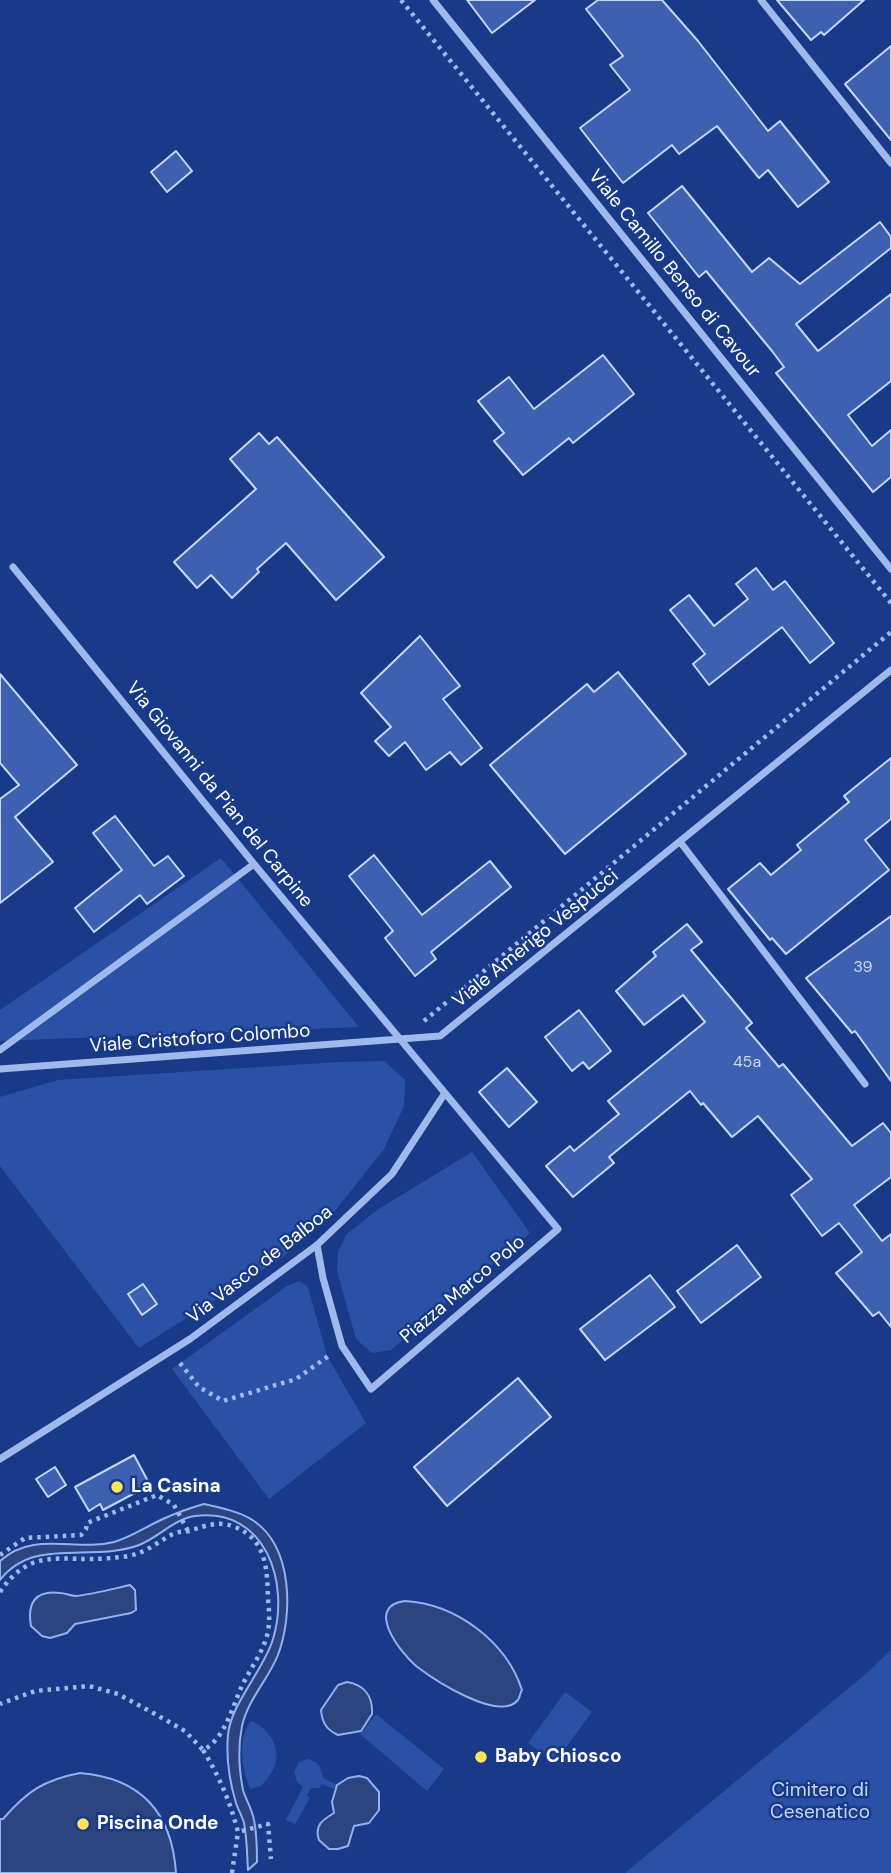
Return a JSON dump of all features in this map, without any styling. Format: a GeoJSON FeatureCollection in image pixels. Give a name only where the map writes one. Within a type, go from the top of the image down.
{"type":"FeatureCollection","features":[{"type":"Feature","properties":{"kind":"street","name":"Viale Camillo Benso di Cavour"},"geometry":{"type":"LineString","coordinates":[[433,0],[891,569]]}},
{"type":"Feature","properties":{"kind":"street"},"geometry":{"type":"LineString","coordinates":[[761,0],[891,163]]}},
{"type":"Feature","properties":{"kind":"street","name":"Via Giovanni da Pian del Carpine"},"geometry":{"type":"LineString","coordinates":[[13,567],[254,864],[402,1040]]}},
{"type":"Feature","properties":{"kind":"street","name":"Viale Amerigo Vespucci"},"geometry":{"type":"LineString","coordinates":[[402,1040],[440,1036],[891,670]]}},
{"type":"Feature","properties":{"kind":"street"},"geometry":{"type":"LineString","coordinates":[[681,843],[865,1084]]}},
{"type":"Feature","properties":{"kind":"street"},"geometry":{"type":"LineString","coordinates":[[0,1050],[254,864]]}},
{"type":"Feature","properties":{"kind":"street"},"geometry":{"type":"LineString","coordinates":[[402,1040],[444,1093]]}},
{"type":"Feature","properties":{"kind":"street","name":"Viale Cristoforo Colombo"},"geometry":{"type":"LineString","coordinates":[[0,1069],[402,1040]]}},
{"type":"Feature","properties":{"kind":"street","name":"Via Vasco de Balboa"},"geometry":{"type":"LineString","coordinates":[[0,1459],[173,1350],[317,1245],[392,1174],[444,1093]]}},
{"type":"Feature","properties":{"kind":"street","name":"Piazza Marco Polo"},"geometry":{"type":"LineString","coordinates":[[317,1245],[342,1346],[371,1389],[558,1230],[444,1093]]}},
{"type":"Feature","properties":{"kind":"path"},"geometry":{"type":"LineString","coordinates":[[401,0],[891,603]]}},
{"type":"Feature","properties":{"kind":"path"},"geometry":{"type":"LineString","coordinates":[[385,1020],[424,1021],[891,632]]}},
{"type":"Feature","properties":{"kind":"path"},"geometry":{"type":"LineString","coordinates":[[173,1350],[199,1387],[223,1401],[296,1379],[342,1346]]}},
{"type":"Feature","properties":{"kind":"path"},"geometry":{"type":"LineString","coordinates":[[0,1555],[25,1538],[81,1535],[87,1523],[157,1495],[174,1505],[188,1531]]}},
{"type":"Feature","properties":{"kind":"path"},"geometry":{"type":"LineString","coordinates":[[0,1592],[20,1568],[34,1561],[65,1558],[89,1560],[137,1554],[177,1532],[188,1531],[201,1525],[221,1523],[236,1527],[251,1538],[267,1563],[268,1630],[258,1660],[243,1683],[228,1719],[212,1745],[203,1750]]}},
{"type":"Feature","properties":{"kind":"path"},"geometry":{"type":"LineString","coordinates":[[0,1704],[35,1692],[89,1686],[118,1694],[185,1731],[203,1750],[230,1803],[238,1832],[232,1873]]}},
{"type":"Feature","properties":{"kind":"path"},"geometry":{"type":"LineString","coordinates":[[238,1832],[268,1824],[271,1859]]}},
{"type":"Feature","properties":{"kind":"green space"},"geometry":{"type":"Polygon","coordinates":[[[221,858],[359,1027],[0,1041],[0,1010],[221,858]]]}},
{"type":"Feature","properties":{"kind":"green space"},"geometry":{"type":"Polygon","coordinates":[[[384,1061],[405,1080],[404,1106],[384,1149],[335,1211],[282,1258],[139,1348],[0,1166],[0,1097],[58,1080],[384,1061]]]}},
{"type":"Feature","properties":{"kind":"green space"},"geometry":{"type":"Polygon","coordinates":[[[472,1152],[530,1233],[391,1350],[372,1353],[356,1339],[337,1271],[338,1252],[346,1235],[377,1210],[472,1152]]]}},
{"type":"Feature","properties":{"kind":"green space"},"geometry":{"type":"Polygon","coordinates":[[[299,1281],[308,1287],[327,1356],[366,1423],[269,1499],[172,1369],[287,1286],[299,1281]]]}},
{"type":"Feature","properties":{"kind":"green space","name":"Cimitero di Cesenatico"},"geometry":{"type":"Polygon","coordinates":[[[891,1650],[891,1873],[625,1873],[867,1673],[891,1650]]]}},
{"type":"Feature","properties":{"kind":"green space"},"geometry":{"type":"Polygon","coordinates":[[[565,1692],[592,1712],[555,1762],[528,1743],[565,1692]]]}},
{"type":"Feature","properties":{"kind":"green space"},"geometry":{"type":"Polygon","coordinates":[[[376,1714],[444,1769],[427,1791],[360,1734],[376,1714]]]}},
{"type":"Feature","properties":{"kind":"green space"},"geometry":{"type":"Polygon","coordinates":[[[251,1721],[262,1727],[271,1737],[277,1755],[274,1768],[266,1781],[261,1786],[250,1789],[242,1745],[251,1721]]]}},
{"type":"Feature","properties":{"kind":"green space"},"geometry":{"type":"Polygon","coordinates":[[[307,1759],[319,1766],[323,1778],[337,1785],[334,1789],[322,1784],[319,1788],[311,1788],[307,1795],[310,1798],[295,1824],[286,1820],[303,1787],[297,1782],[294,1772],[299,1762],[307,1759]]]}},
{"type":"Feature","properties":{"kind":"shaded area"},"geometry":{"type":"Polygon","coordinates":[[[204,1504],[242,1515],[254,1521],[267,1533],[283,1565],[286,1583],[283,1639],[278,1655],[249,1707],[242,1726],[242,1782],[253,1816],[257,1841],[257,1862],[248,1870],[244,1823],[230,1777],[228,1735],[235,1711],[273,1639],[278,1595],[275,1573],[267,1553],[255,1536],[240,1524],[219,1516],[195,1516],[180,1521],[146,1542],[121,1550],[46,1554],[29,1559],[14,1567],[0,1580],[0,1561],[27,1546],[114,1542],[204,1504]]]}},
{"type":"Feature","properties":{"kind":"shaded area"},"geometry":{"type":"Polygon","coordinates":[[[130,1585],[135,1590],[136,1610],[131,1613],[75,1624],[67,1633],[50,1638],[42,1636],[31,1626],[30,1611],[39,1596],[62,1593],[76,1596],[130,1585]]]}},
{"type":"Feature","properties":{"kind":"shaded area"},"geometry":{"type":"Polygon","coordinates":[[[405,1601],[443,1609],[477,1628],[504,1656],[514,1672],[522,1690],[518,1700],[509,1706],[482,1703],[451,1689],[416,1666],[395,1641],[386,1620],[387,1611],[393,1605],[405,1601]]]}},
{"type":"Feature","properties":{"kind":"shaded area"},"geometry":{"type":"Polygon","coordinates":[[[347,1682],[359,1686],[367,1693],[372,1714],[361,1731],[338,1735],[326,1726],[321,1710],[338,1685],[347,1682]]]}},
{"type":"Feature","properties":{"kind":"shaded area","name":"Piscina Onde"},"geometry":{"type":"Polygon","coordinates":[[[80,1773],[120,1782],[149,1802],[168,1833],[176,1873],[0,1873],[0,1819],[37,1788],[56,1779],[80,1773]]]}},
{"type":"Feature","properties":{"kind":"shaded area"},"geometry":{"type":"Polygon","coordinates":[[[348,1778],[367,1778],[379,1792],[379,1810],[369,1823],[354,1826],[348,1846],[329,1849],[319,1840],[318,1827],[334,1813],[332,1802],[337,1785],[348,1778]]]}},
{"type":"Feature","properties":{"kind":"building"},"geometry":{"type":"Polygon","coordinates":[[[467,0],[535,0],[492,33],[467,0]]]}},
{"type":"Feature","properties":{"kind":"building"},"geometry":{"type":"Polygon","coordinates":[[[598,0],[662,0],[698,41],[768,131],[780,121],[829,182],[798,207],[768,170],[759,178],[717,126],[679,154],[672,145],[623,183],[580,128],[630,90],[610,65],[623,56],[586,9],[598,0]]]}},
{"type":"Feature","properties":{"kind":"building"},"geometry":{"type":"Polygon","coordinates":[[[777,0],[864,0],[824,35],[821,32],[811,40],[777,0]]]}},
{"type":"Feature","properties":{"kind":"building"},"geometry":{"type":"Polygon","coordinates":[[[891,46],[891,140],[845,84],[891,46]]]}},
{"type":"Feature","properties":{"kind":"building"},"geometry":{"type":"Polygon","coordinates":[[[176,151],[192,171],[167,192],[151,172],[176,151]]]}},
{"type":"Feature","properties":{"kind":"building"},"geometry":{"type":"Polygon","coordinates":[[[682,186],[752,272],[769,258],[800,284],[880,222],[891,237],[891,248],[796,324],[818,351],[891,294],[891,381],[848,415],[872,446],[891,430],[891,477],[873,492],[776,373],[784,367],[772,351],[706,271],[699,277],[648,213],[682,186]]]}},
{"type":"Feature","properties":{"kind":"building"},"geometry":{"type":"Polygon","coordinates":[[[603,355],[634,394],[573,443],[569,438],[523,475],[494,441],[504,433],[478,401],[509,377],[534,409],[603,355]]]}},
{"type":"Feature","properties":{"kind":"building"},"geometry":{"type":"Polygon","coordinates":[[[259,433],[269,444],[277,437],[384,557],[336,600],[286,543],[257,569],[259,572],[232,598],[211,575],[197,588],[174,562],[256,489],[230,459],[259,433]]]}},
{"type":"Feature","properties":{"kind":"building"},"geometry":{"type":"Polygon","coordinates":[[[756,568],[773,590],[785,581],[834,643],[810,663],[782,627],[709,685],[693,664],[705,654],[670,610],[689,595],[714,626],[748,599],[736,584],[756,568]]]}},
{"type":"Feature","properties":{"kind":"building"},"geometry":{"type":"Polygon","coordinates":[[[420,636],[460,686],[443,699],[482,748],[461,765],[450,752],[426,770],[405,742],[389,756],[375,741],[391,727],[361,693],[420,636]]]}},
{"type":"Feature","properties":{"kind":"building"},"geometry":{"type":"Polygon","coordinates":[[[618,672],[686,754],[565,854],[490,765],[587,684],[594,692],[618,672]]]}},
{"type":"Feature","properties":{"kind":"building"},"geometry":{"type":"Polygon","coordinates":[[[0,674],[77,765],[15,817],[53,862],[0,903],[0,799],[19,785],[0,763],[0,674]]]}},
{"type":"Feature","properties":{"kind":"building"},"geometry":{"type":"Polygon","coordinates":[[[891,758],[891,819],[865,840],[889,870],[786,954],[772,938],[770,940],[728,889],[760,863],[771,875],[801,850],[797,845],[849,802],[844,796],[891,758]]]}},
{"type":"Feature","properties":{"kind":"building"},"geometry":{"type":"Polygon","coordinates":[[[115,816],[154,866],[168,856],[184,876],[147,904],[140,895],[94,932],[75,908],[122,870],[93,833],[115,816]]]}},
{"type":"Feature","properties":{"kind":"building"},"geometry":{"type":"Polygon","coordinates":[[[374,855],[422,915],[490,861],[511,887],[431,952],[436,959],[415,976],[385,938],[393,931],[349,876],[374,855]]]}},
{"type":"Feature","properties":{"kind":"building"},"geometry":{"type":"Polygon","coordinates":[[[891,916],[891,1081],[855,1031],[852,1033],[806,978],[891,916]]]}},
{"type":"Feature","properties":{"kind":"building"},"geometry":{"type":"Polygon","coordinates":[[[687,924],[702,942],[691,950],[752,1023],[746,1028],[779,1067],[783,1064],[852,1146],[883,1123],[891,1133],[891,1177],[854,1205],[882,1241],[891,1234],[891,1327],[879,1312],[873,1316],[836,1273],[862,1252],[839,1223],[822,1236],[791,1195],[812,1179],[758,1116],[732,1137],[690,1091],[609,1157],[614,1163],[573,1197],[546,1166],[570,1146],[574,1151],[619,1114],[608,1101],[705,1022],[683,995],[644,1025],[616,991],[656,956],[653,952],[687,924]]]}},
{"type":"Feature","properties":{"kind":"building"},"geometry":{"type":"Polygon","coordinates":[[[579,1010],[611,1051],[589,1069],[583,1062],[572,1071],[545,1037],[579,1010]]]}},
{"type":"Feature","properties":{"kind":"building"},"geometry":{"type":"Polygon","coordinates":[[[507,1068],[537,1102],[509,1127],[479,1092],[507,1068]]]}},
{"type":"Feature","properties":{"kind":"building"},"geometry":{"type":"Polygon","coordinates":[[[737,1245],[761,1277],[701,1323],[677,1291],[737,1245]]]}},
{"type":"Feature","properties":{"kind":"building"},"geometry":{"type":"Polygon","coordinates":[[[650,1275],[675,1307],[605,1360],[580,1329],[650,1275]]]}},
{"type":"Feature","properties":{"kind":"building"},"geometry":{"type":"Polygon","coordinates":[[[143,1284],[157,1304],[142,1315],[128,1294],[143,1284]]]}},
{"type":"Feature","properties":{"kind":"building"},"geometry":{"type":"Polygon","coordinates":[[[518,1378],[551,1417],[447,1506],[414,1467],[518,1378]]]}},
{"type":"Feature","properties":{"kind":"building","name":"La Casina"},"geometry":{"type":"Polygon","coordinates":[[[134,1455],[150,1485],[103,1510],[100,1504],[89,1511],[75,1487],[134,1455]]]}},
{"type":"Feature","properties":{"kind":"building"},"geometry":{"type":"Polygon","coordinates":[[[55,1467],[66,1485],[48,1497],[36,1479],[55,1467]]]}},
{"type":"Feature","properties":{"kind":"place","name":"La Casina"},"geometry":{"type":"Point","coordinates":[117,1487]}},
{"type":"Feature","properties":{"kind":"place","name":"Baby Chiosco"},"geometry":{"type":"Point","coordinates":[481,1757]}},
{"type":"Feature","properties":{"kind":"place","name":"Piscina Onde"},"geometry":{"type":"Point","coordinates":[83,1824]}}]}
